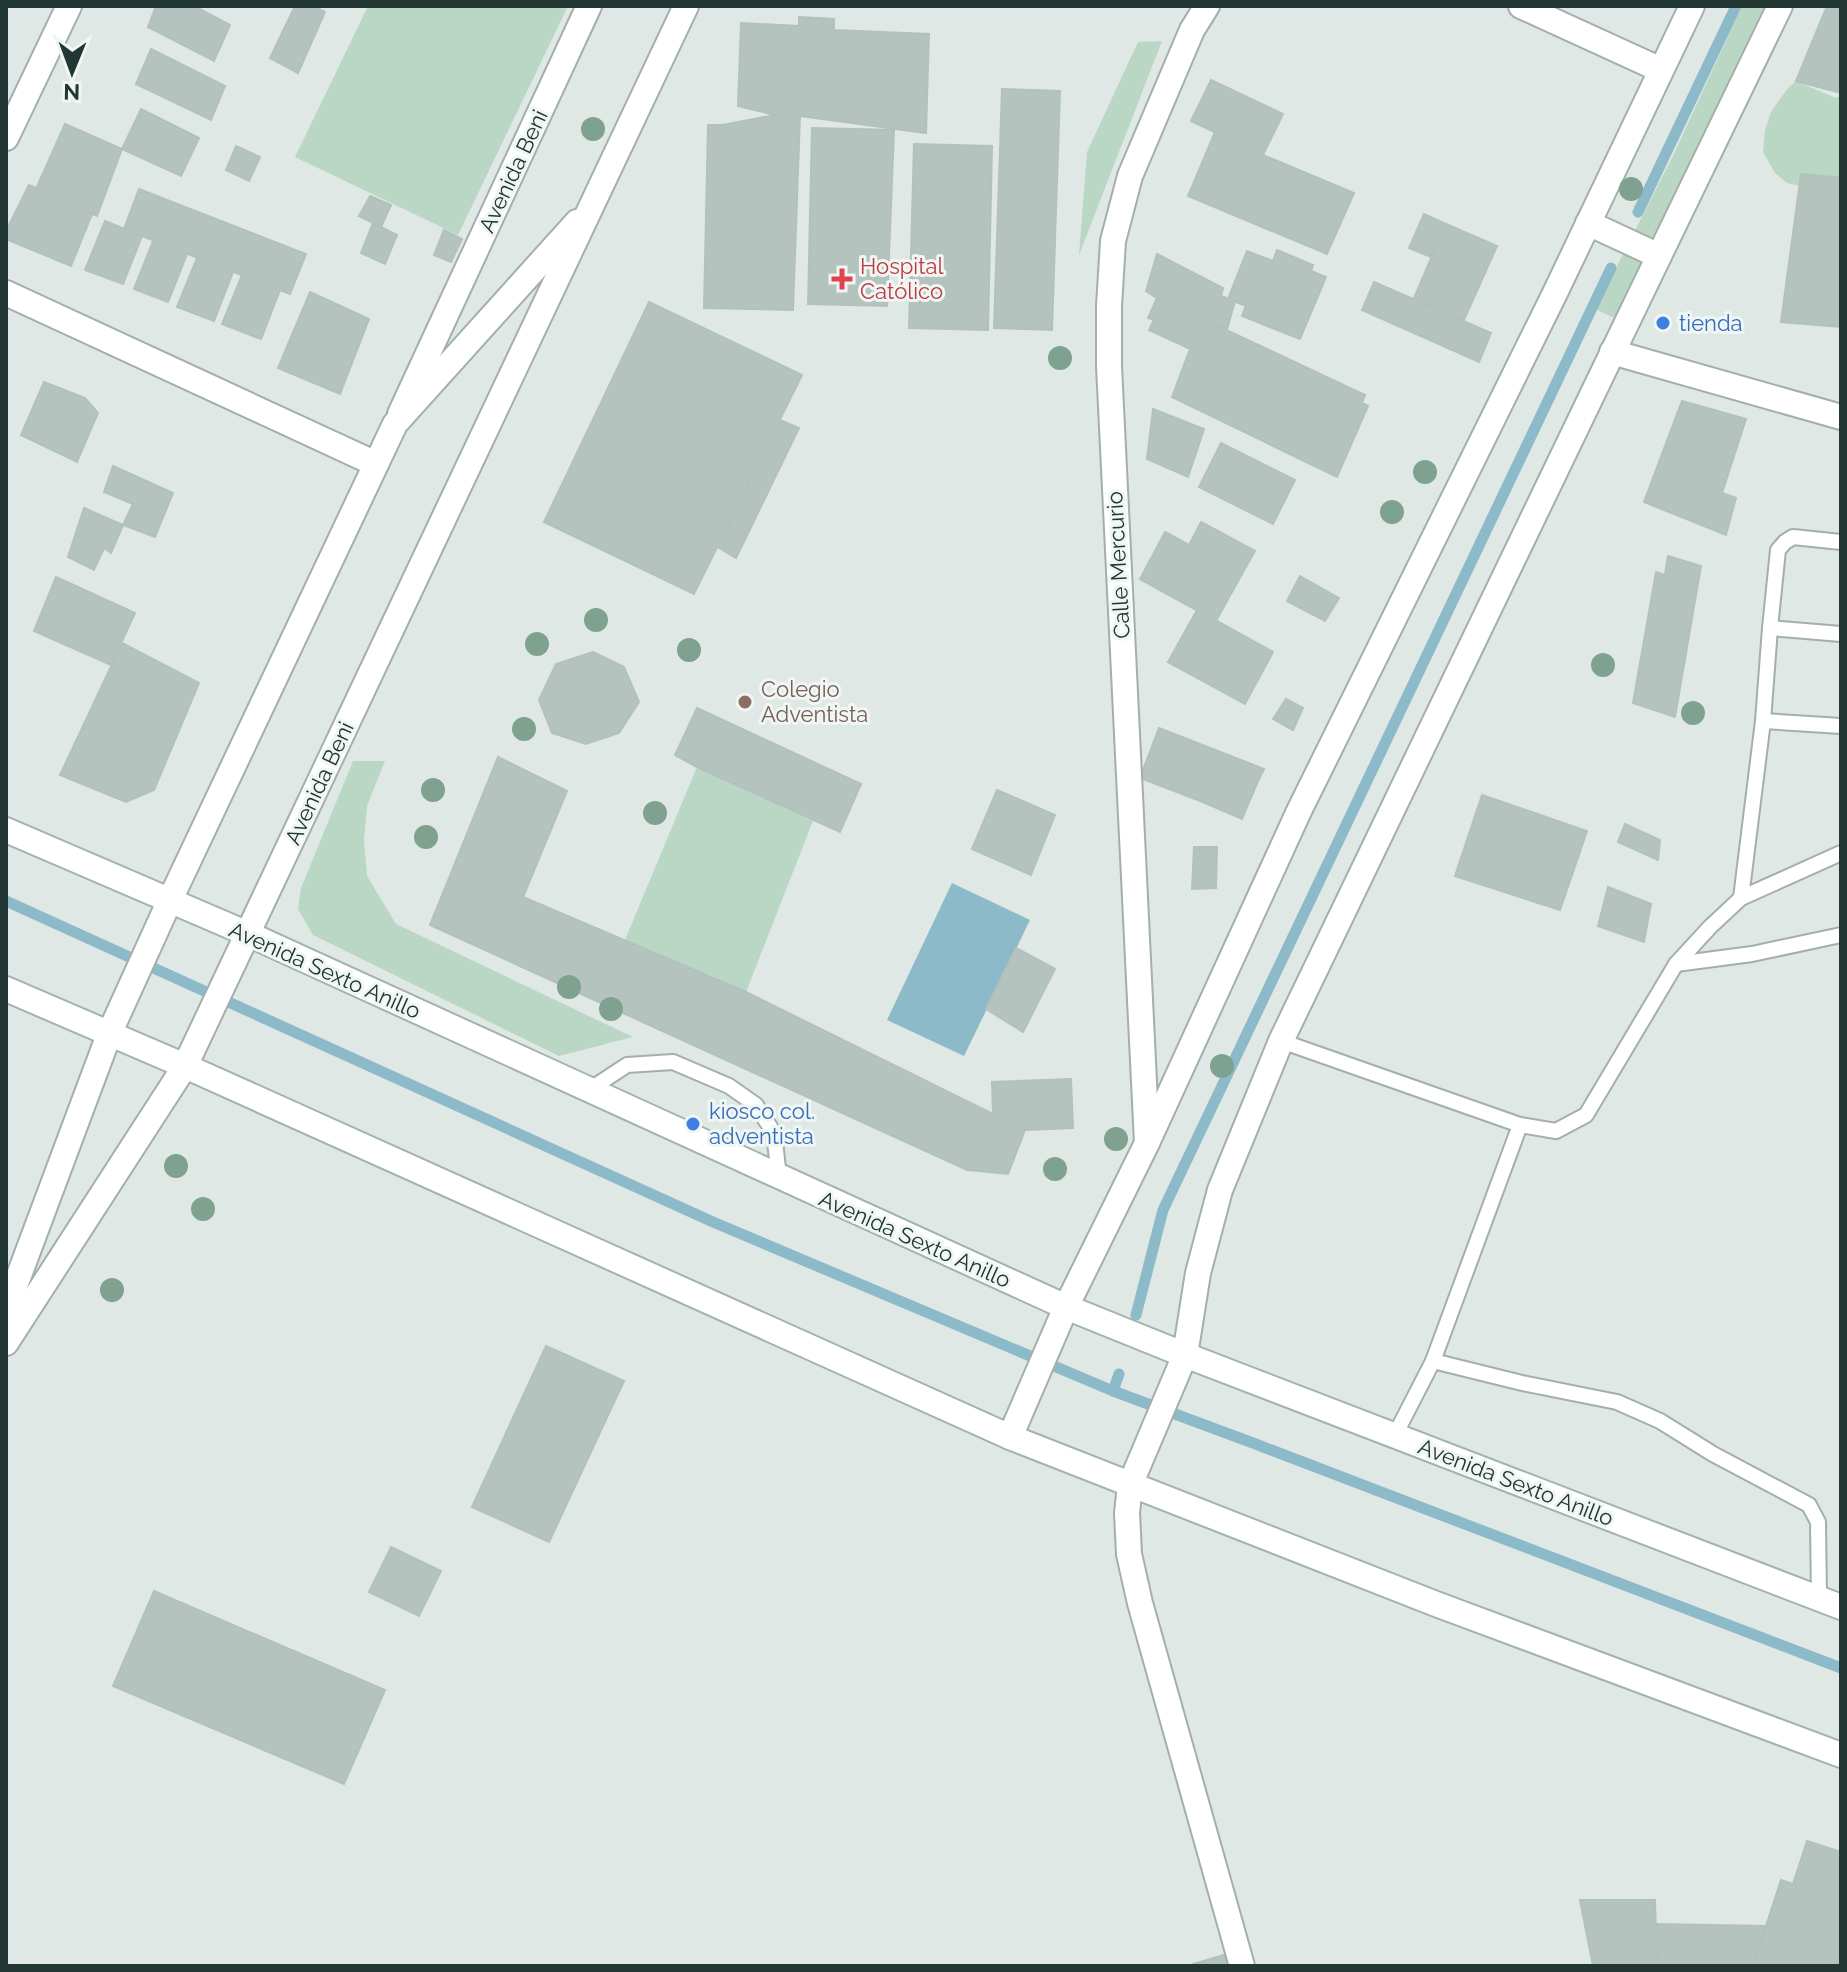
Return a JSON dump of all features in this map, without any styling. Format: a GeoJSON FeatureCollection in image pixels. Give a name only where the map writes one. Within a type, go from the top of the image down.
{"type":"FeatureCollection","features":[{"type":"Feature","properties":{"kind":"street"},"geometry":{"type":"LineString","coordinates":[[6,138],[69,6]]}},
{"type":"Feature","properties":{"kind":"street","name":"Avenida Beni"},"geometry":{"type":"LineString","coordinates":[[6,1310],[114,1022],[589,6]]}},
{"type":"Feature","properties":{"kind":"street","name":"Avenida Beni"},"geometry":{"type":"LineString","coordinates":[[6,1343],[189,1058],[686,6]]}},
{"type":"Feature","properties":{"kind":"street","name":"Calle Mercurio"},"geometry":{"type":"LineString","coordinates":[[1147,1143],[1109,366],[1109,306],[1113,241],[1130,176],[1192,30],[1207,6]]}},
{"type":"Feature","properties":{"kind":"street"},"geometry":{"type":"LineString","coordinates":[[1521,6],[1661,70]]}},
{"type":"Feature","properties":{"kind":"street"},"geometry":{"type":"LineString","coordinates":[[1010,1437],[1050,1341],[1147,1143],[1299,811],[1505,397],[1692,6]]}},
{"type":"Feature","properties":{"kind":"street"},"geometry":{"type":"LineString","coordinates":[[1242,1966],[1140,1603],[1129,1554],[1127,1513],[1130,1485],[1185,1355],[1198,1273],[1220,1190],[1281,1041],[1780,6]]}},
{"type":"Feature","properties":{"kind":"street","name":"Avenida Beni"},"geometry":{"type":"LineString","coordinates":[[395,424],[595,202]]}},
{"type":"Feature","properties":{"kind":"street"},"geometry":{"type":"LineString","coordinates":[[1588,223],[1659,256]]}},
{"type":"Feature","properties":{"kind":"street"},"geometry":{"type":"LineString","coordinates":[[6,293],[376,464]]}},
{"type":"Feature","properties":{"kind":"street"},"geometry":{"type":"LineString","coordinates":[[1612,352],[1841,417]]}},
{"type":"Feature","properties":{"kind":"street","name":"Avenida Sexto Anillo"},"geometry":{"type":"LineString","coordinates":[[6,830],[170,900],[244,945],[589,1090],[1066,1307],[1830,1603]]}},
{"type":"Feature","properties":{"kind":"street"},"geometry":{"type":"LineString","coordinates":[[6,989],[114,1022],[1010,1437],[1436,1604],[1841,1755]]}},
{"type":"Feature","properties":{"kind":"lane"},"geometry":{"type":"LineString","coordinates":[[1741,898],[1763,721],[1778,550],[1793,537],[1841,542]]}},
{"type":"Feature","properties":{"kind":"lane"},"geometry":{"type":"LineString","coordinates":[[1770,628],[1841,634]]}},
{"type":"Feature","properties":{"kind":"lane"},"geometry":{"type":"LineString","coordinates":[[1763,721],[1841,726]]}},
{"type":"Feature","properties":{"kind":"lane"},"geometry":{"type":"LineString","coordinates":[[1281,1041],[1520,1125],[1556,1131],[1586,1115],[1676,964],[1710,927],[1741,898],[1841,853]]}},
{"type":"Feature","properties":{"kind":"lane"},"geometry":{"type":"LineString","coordinates":[[1676,964],[1752,954],[1841,935]]}},
{"type":"Feature","properties":{"kind":"lane"},"geometry":{"type":"LineString","coordinates":[[589,1090],[627,1065],[673,1062],[729,1086],[756,1105],[774,1133],[779,1177]]}},
{"type":"Feature","properties":{"kind":"lane"},"geometry":{"type":"LineString","coordinates":[[1395,1435],[1433,1361],[1520,1125]]}},
{"type":"Feature","properties":{"kind":"lane"},"geometry":{"type":"LineString","coordinates":[[1433,1361],[1617,1402],[1660,1421],[1713,1454],[1809,1505],[1818,1522],[1830,1603]]}},
{"type":"Feature","properties":{"kind":"green space"},"geometry":{"type":"Polygon","coordinates":[[[368,6],[568,6],[458,235],[295,157],[368,6]]]}},
{"type":"Feature","properties":{"kind":"green space"},"geometry":{"type":"Polygon","coordinates":[[[1742,6],[1774,6],[1627,324],[1595,309],[1673,156],[1742,6]]]}},
{"type":"Feature","properties":{"kind":"green space"},"geometry":{"type":"Polygon","coordinates":[[[1162,41],[1079,255],[1087,152],[1138,42],[1162,41]]]}},
{"type":"Feature","properties":{"kind":"green space"},"geometry":{"type":"Polygon","coordinates":[[[1796,81],[1836,98],[1841,95],[1841,178],[1822,176],[1799,186],[1787,183],[1775,173],[1763,152],[1771,112],[1796,81]]]}},
{"type":"Feature","properties":{"kind":"green space"},"geometry":{"type":"Polygon","coordinates":[[[353,761],[385,761],[367,806],[364,840],[367,876],[396,924],[633,1037],[559,1056],[313,935],[298,909],[301,888],[353,761]]]}},
{"type":"Feature","properties":{"kind":"green space"},"geometry":{"type":"Polygon","coordinates":[[[697,767],[813,821],[746,992],[625,940],[697,767]]]}},
{"type":"Feature","properties":{"kind":"water"},"geometry":{"type":"Polygon","coordinates":[[[952,883],[1030,920],[964,1056],[887,1020],[952,883]]]}},
{"type":"Feature","properties":{"kind":"building"},"geometry":{"type":"Polygon","coordinates":[[[156,6],[194,6],[230,25],[214,61],[148,27],[156,6]]]}},
{"type":"Feature","properties":{"kind":"building"},"geometry":{"type":"Polygon","coordinates":[[[295,6],[313,6],[325,12],[298,73],[270,58],[295,6]]]}},
{"type":"Feature","properties":{"kind":"building"},"geometry":{"type":"Polygon","coordinates":[[[1827,6],[1841,6],[1841,93],[1796,81],[1827,6]]]}},
{"type":"Feature","properties":{"kind":"building"},"geometry":{"type":"Polygon","coordinates":[[[799,17],[834,19],[834,30],[929,34],[926,133],[775,115],[738,106],[741,23],[799,26],[799,17]]]}},
{"type":"Feature","properties":{"kind":"building"},"geometry":{"type":"Polygon","coordinates":[[[151,49],[225,86],[211,120],[136,84],[151,49]]]}},
{"type":"Feature","properties":{"kind":"building"},"geometry":{"type":"Polygon","coordinates":[[[1211,80],[1283,114],[1263,155],[1191,121],[1211,80]]]}},
{"type":"Feature","properties":{"kind":"building"},"geometry":{"type":"Polygon","coordinates":[[[1002,89],[1060,91],[1052,330],[994,328],[1002,89]]]}},
{"type":"Feature","properties":{"kind":"building"},"geometry":{"type":"Polygon","coordinates":[[[141,109],[199,138],[181,176],[122,149],[141,109]]]}},
{"type":"Feature","properties":{"kind":"building"},"geometry":{"type":"Polygon","coordinates":[[[775,115],[800,116],[793,310],[704,308],[708,125],[775,115]]]}},
{"type":"Feature","properties":{"kind":"building"},"geometry":{"type":"Polygon","coordinates":[[[65,124],[122,149],[97,216],[36,189],[65,124]]]}},
{"type":"Feature","properties":{"kind":"building"},"geometry":{"type":"Polygon","coordinates":[[[812,128],[894,130],[887,306],[808,304],[812,128]]]}},
{"type":"Feature","properties":{"kind":"building"},"geometry":{"type":"Polygon","coordinates":[[[1215,132],[1354,193],[1327,254],[1188,196],[1215,132]]]}},
{"type":"Feature","properties":{"kind":"building"},"geometry":{"type":"Polygon","coordinates":[[[914,144],[992,146],[988,330],[909,328],[914,144]]]}},
{"type":"Feature","properties":{"kind":"building"},"geometry":{"type":"Polygon","coordinates":[[[236,146],[260,157],[249,181],[226,170],[236,146]]]}},
{"type":"Feature","properties":{"kind":"building"},"geometry":{"type":"Polygon","coordinates":[[[1801,174],[1841,178],[1841,327],[1781,322],[1801,174]]]}},
{"type":"Feature","properties":{"kind":"building"},"geometry":{"type":"Polygon","coordinates":[[[29,185],[92,214],[71,266],[6,239],[6,231],[29,185]]]}},
{"type":"Feature","properties":{"kind":"building"},"geometry":{"type":"Polygon","coordinates":[[[139,189],[306,254],[290,294],[124,229],[139,189]]]}},
{"type":"Feature","properties":{"kind":"building"},"geometry":{"type":"Polygon","coordinates":[[[370,196],[391,205],[381,227],[359,216],[370,196]]]}},
{"type":"Feature","properties":{"kind":"building"},"geometry":{"type":"Polygon","coordinates":[[[1424,214],[1446,224],[1431,257],[1409,248],[1424,214]]]}},
{"type":"Feature","properties":{"kind":"building"},"geometry":{"type":"Polygon","coordinates":[[[105,221],[142,236],[123,284],[85,270],[105,221]]]}},
{"type":"Feature","properties":{"kind":"building"},"geometry":{"type":"Polygon","coordinates":[[[373,223],[397,235],[385,264],[361,253],[373,223]]]}},
{"type":"Feature","properties":{"kind":"building"},"geometry":{"type":"Polygon","coordinates":[[[1446,224],[1497,246],[1464,320],[1414,298],[1446,224]]]}},
{"type":"Feature","properties":{"kind":"building"},"geometry":{"type":"Polygon","coordinates":[[[444,230],[462,239],[451,262],[434,255],[444,230]]]}},
{"type":"Feature","properties":{"kind":"building"},"geometry":{"type":"Polygon","coordinates":[[[153,241],[187,254],[168,302],[134,289],[153,241]]]}},
{"type":"Feature","properties":{"kind":"building"},"geometry":{"type":"Polygon","coordinates":[[[1277,250],[1313,265],[1311,271],[1326,277],[1300,339],[1242,316],[1246,306],[1228,299],[1247,251],[1273,261],[1277,250]]]}},
{"type":"Feature","properties":{"kind":"building"},"geometry":{"type":"Polygon","coordinates":[[[1157,254],[1223,288],[1221,296],[1235,301],[1227,329],[1146,291],[1157,254]]]}},
{"type":"Feature","properties":{"kind":"building"},"geometry":{"type":"Polygon","coordinates":[[[197,258],[233,272],[214,321],[177,307],[197,258]]]}},
{"type":"Feature","properties":{"kind":"building"},"geometry":{"type":"Polygon","coordinates":[[[242,275],[280,290],[261,339],[222,324],[242,275]]]}},
{"type":"Feature","properties":{"kind":"building"},"geometry":{"type":"Polygon","coordinates":[[[1374,282],[1491,333],[1479,362],[1362,310],[1374,282]]]}},
{"type":"Feature","properties":{"kind":"building"},"geometry":{"type":"Polygon","coordinates":[[[310,292],[369,319],[340,394],[278,368],[310,292]]]}},
{"type":"Feature","properties":{"kind":"building"},"geometry":{"type":"Polygon","coordinates":[[[1157,298],[1203,319],[1190,349],[1149,330],[1154,320],[1148,318],[1157,298]]]}},
{"type":"Feature","properties":{"kind":"building"},"geometry":{"type":"Polygon","coordinates":[[[649,302],[802,375],[694,594],[544,522],[649,302]]]}},
{"type":"Feature","properties":{"kind":"building"},"geometry":{"type":"Polygon","coordinates":[[[1203,319],[1365,395],[1362,403],[1368,406],[1337,477],[1172,397],[1203,319]]]}},
{"type":"Feature","properties":{"kind":"building"},"geometry":{"type":"Polygon","coordinates":[[[44,382],[85,398],[98,413],[77,462],[21,435],[44,382]]]}},
{"type":"Feature","properties":{"kind":"building"},"geometry":{"type":"Polygon","coordinates":[[[1682,401],[1746,419],[1722,493],[1736,498],[1726,535],[1644,502],[1682,401]]]}},
{"type":"Feature","properties":{"kind":"building"},"geometry":{"type":"Polygon","coordinates":[[[1153,409],[1204,429],[1188,477],[1147,459],[1153,409]]]}},
{"type":"Feature","properties":{"kind":"building"},"geometry":{"type":"Polygon","coordinates":[[[780,420],[799,428],[736,558],[718,547],[780,420]]]}},
{"type":"Feature","properties":{"kind":"building"},"geometry":{"type":"Polygon","coordinates":[[[1221,443],[1295,480],[1273,524],[1199,487],[1221,443]]]}},
{"type":"Feature","properties":{"kind":"building"},"geometry":{"type":"Polygon","coordinates":[[[113,466],[173,493],[155,537],[123,525],[133,504],[104,492],[113,466]]]}},
{"type":"Feature","properties":{"kind":"building"},"geometry":{"type":"Polygon","coordinates":[[[84,508],[123,525],[111,553],[104,548],[94,570],[68,557],[84,508]]]}},
{"type":"Feature","properties":{"kind":"building"},"geometry":{"type":"Polygon","coordinates":[[[1201,522],[1255,551],[1242,574],[1189,545],[1201,522]]]}},
{"type":"Feature","properties":{"kind":"building"},"geometry":{"type":"Polygon","coordinates":[[[1165,532],[1242,574],[1216,621],[1140,579],[1165,532]]]}},
{"type":"Feature","properties":{"kind":"building"},"geometry":{"type":"Polygon","coordinates":[[[1668,556],[1701,566],[1675,717],[1633,703],[1656,572],[1665,575],[1668,556]]]}},
{"type":"Feature","properties":{"kind":"building"},"geometry":{"type":"Polygon","coordinates":[[[1300,576],[1339,598],[1325,621],[1287,601],[1300,576]]]}},
{"type":"Feature","properties":{"kind":"building"},"geometry":{"type":"Polygon","coordinates":[[[56,577],[135,613],[111,665],[34,631],[56,577]]]}},
{"type":"Feature","properties":{"kind":"building"},"geometry":{"type":"Polygon","coordinates":[[[1197,610],[1273,652],[1245,704],[1168,662],[1197,610]]]}},
{"type":"Feature","properties":{"kind":"building"},"geometry":{"type":"Polygon","coordinates":[[[122,643],[199,683],[154,790],[126,802],[60,775],[122,643]]]}},
{"type":"Feature","properties":{"kind":"building"},"geometry":{"type":"Polygon","coordinates":[[[593,652],[624,667],[639,702],[619,733],[586,744],[552,733],[539,700],[556,664],[593,652]]]}},
{"type":"Feature","properties":{"kind":"building"},"geometry":{"type":"Polygon","coordinates":[[[1286,699],[1303,708],[1293,730],[1273,719],[1286,699]]]}},
{"type":"Feature","properties":{"kind":"building"},"geometry":{"type":"Polygon","coordinates":[[[697,708],[861,784],[840,832],[675,755],[697,708]]]}},
{"type":"Feature","properties":{"kind":"building"},"geometry":{"type":"Polygon","coordinates":[[[1159,728],[1264,769],[1258,781],[1215,763],[1200,801],[1140,778],[1159,728]]]}},
{"type":"Feature","properties":{"kind":"building"},"geometry":{"type":"Polygon","coordinates":[[[498,757],[567,791],[523,897],[746,992],[993,1114],[967,1170],[430,925],[498,757]]]}},
{"type":"Feature","properties":{"kind":"building"},"geometry":{"type":"Polygon","coordinates":[[[1215,763],[1258,781],[1242,819],[1200,801],[1215,763]]]}},
{"type":"Feature","properties":{"kind":"building"},"geometry":{"type":"Polygon","coordinates":[[[997,790],[1055,815],[1031,875],[972,849],[997,790]]]}},
{"type":"Feature","properties":{"kind":"building"},"geometry":{"type":"Polygon","coordinates":[[[1482,795],[1587,831],[1560,910],[1455,876],[1482,795]]]}},
{"type":"Feature","properties":{"kind":"building"},"geometry":{"type":"Polygon","coordinates":[[[1625,824],[1660,840],[1658,860],[1618,842],[1625,824]]]}},
{"type":"Feature","properties":{"kind":"building"},"geometry":{"type":"Polygon","coordinates":[[[1194,847],[1217,847],[1216,888],[1192,889],[1194,847]]]}},
{"type":"Feature","properties":{"kind":"building"},"geometry":{"type":"Polygon","coordinates":[[[1608,887],[1651,904],[1644,942],[1598,926],[1608,887]]]}},
{"type":"Feature","properties":{"kind":"building"},"geometry":{"type":"Polygon","coordinates":[[[1016,948],[1055,969],[1023,1032],[986,1009],[1016,948]]]}},
{"type":"Feature","properties":{"kind":"building"},"geometry":{"type":"Polygon","coordinates":[[[1071,1079],[1073,1128],[1025,1130],[1008,1174],[967,1170],[993,1114],[992,1082],[1071,1079]]]}},
{"type":"Feature","properties":{"kind":"building"},"geometry":{"type":"Polygon","coordinates":[[[546,1346],[624,1381],[549,1542],[472,1507],[546,1346]]]}},
{"type":"Feature","properties":{"kind":"building"},"geometry":{"type":"Polygon","coordinates":[[[391,1547],[441,1571],[419,1616],[369,1592],[391,1547]]]}},
{"type":"Feature","properties":{"kind":"building"},"geometry":{"type":"Polygon","coordinates":[[[154,1591],[385,1690],[344,1784],[113,1686],[154,1591]]]}},
{"type":"Feature","properties":{"kind":"building"},"geometry":{"type":"Polygon","coordinates":[[[1807,1841],[1841,1852],[1841,1900],[1793,1884],[1807,1841]]]}},
{"type":"Feature","properties":{"kind":"building"},"geometry":{"type":"Polygon","coordinates":[[[1781,1880],[1841,1900],[1841,1966],[1753,1966],[1781,1880]]]}},
{"type":"Feature","properties":{"kind":"building"},"geometry":{"type":"Polygon","coordinates":[[[1580,1900],[1655,1900],[1657,1966],[1593,1966],[1580,1900]]]}},
{"type":"Feature","properties":{"kind":"building"},"geometry":{"type":"Polygon","coordinates":[[[1656,1924],[1766,1926],[1753,1966],[1657,1966],[1656,1924]]]}},
{"type":"Feature","properties":{"kind":"building"},"geometry":{"type":"Polygon","coordinates":[[[1224,1955],[1227,1966],[1193,1966],[1193,1964],[1224,1955]]]}},
{"type":"Feature","properties":{"kind":"waterway"},"geometry":{"type":"LineString","coordinates":[[1638,212],[1736,6]]}},
{"type":"Feature","properties":{"kind":"waterway"},"geometry":{"type":"LineString","coordinates":[[1136,1315],[1163,1210],[1611,268]]}},
{"type":"Feature","properties":{"kind":"waterway"},"geometry":{"type":"LineString","coordinates":[[6,901],[713,1222],[1113,1391],[1841,1668]]}},
{"type":"Feature","properties":{"kind":"waterway"},"geometry":{"type":"LineString","coordinates":[[1113,1391],[1119,1374]]}},
{"type":"Feature","properties":{"kind":"place","name":"Hospital Católico"},"geometry":{"type":"Point","coordinates":[842,279]}},
{"type":"Feature","properties":{"kind":"place","name":"tienda"},"geometry":{"type":"Point","coordinates":[1663,323]}},
{"type":"Feature","properties":{"kind":"place","name":"Colegio Adventista"},"geometry":{"type":"Point","coordinates":[745,702]}},
{"type":"Feature","properties":{"kind":"place","name":"kiosco col. adventista"},"geometry":{"type":"Point","coordinates":[693,1124]}}]}
